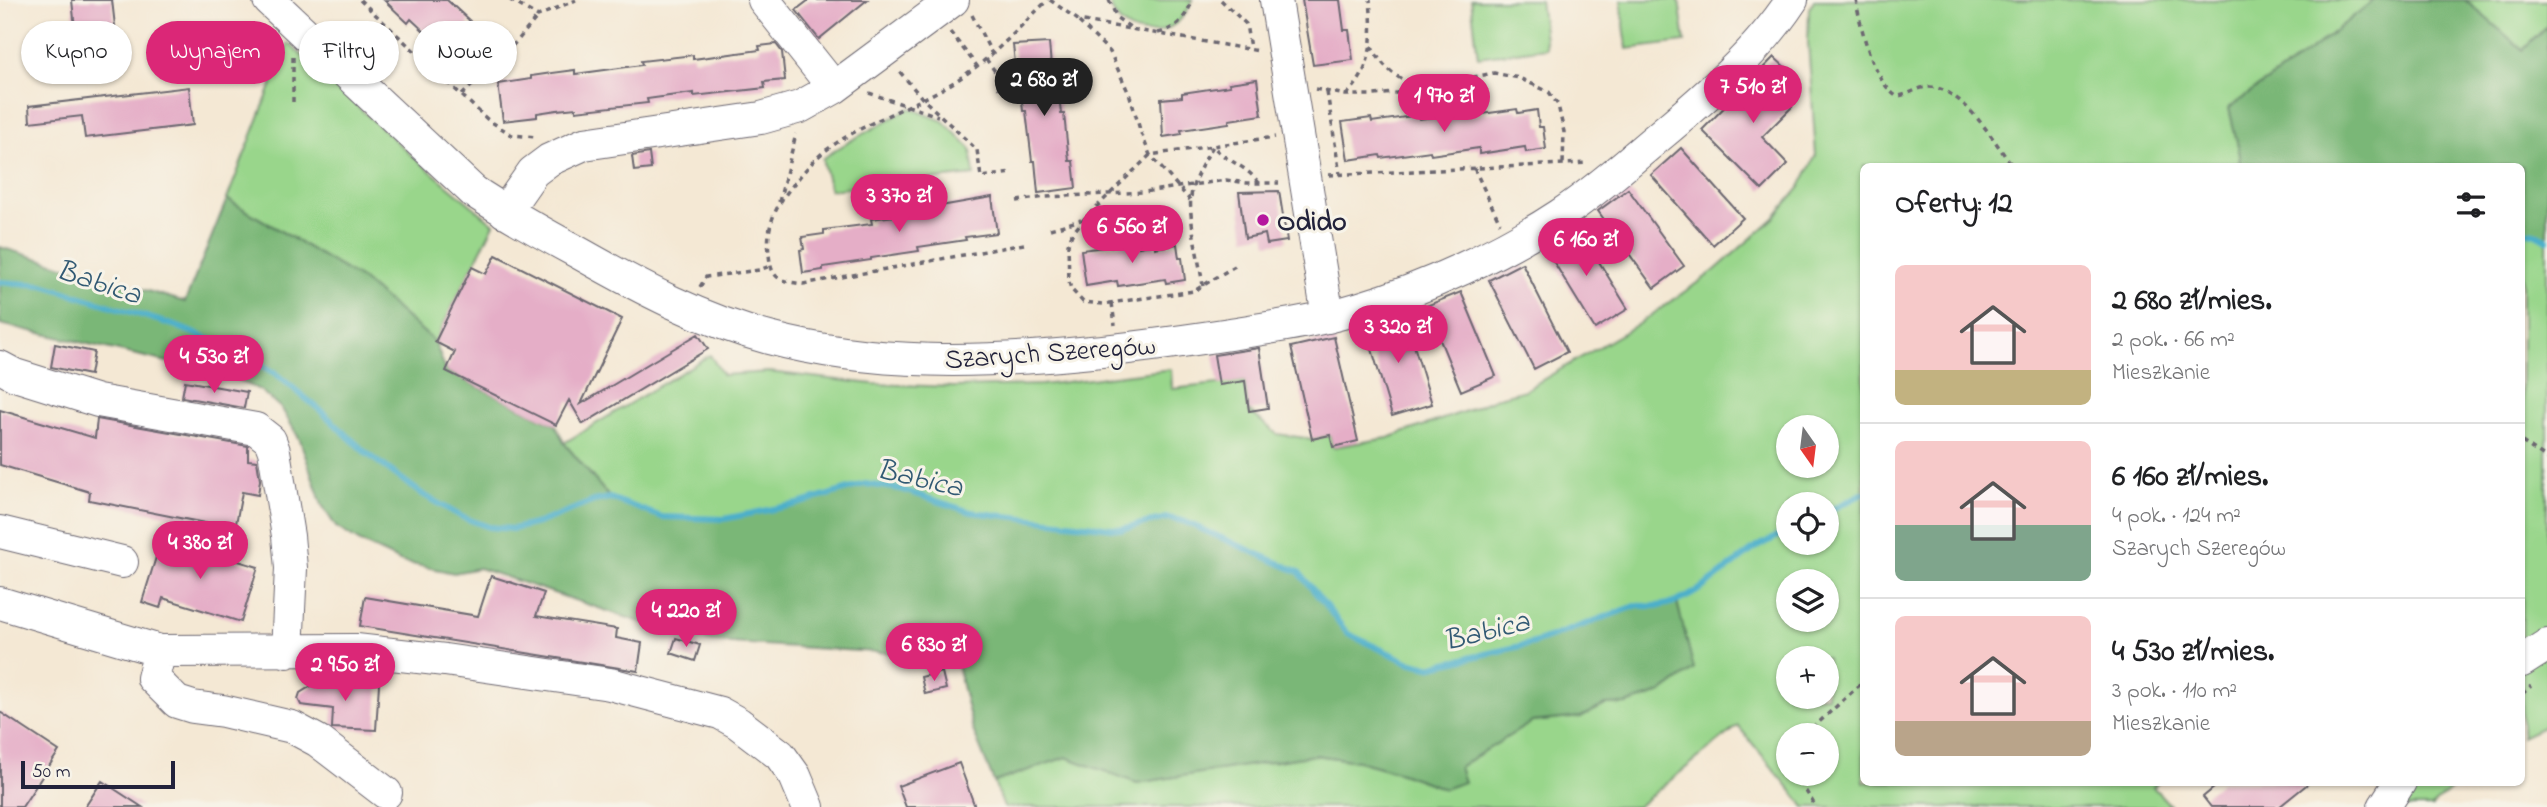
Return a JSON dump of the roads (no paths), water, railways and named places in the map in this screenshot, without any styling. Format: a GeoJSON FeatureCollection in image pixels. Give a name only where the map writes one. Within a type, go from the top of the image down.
{"type":"FeatureCollection","features":[{"type":"Feature","properties":{"kind":"street"},"geometry":{"type":"LineString","coordinates":[[764,0],[838,85]]}},
{"type":"Feature","properties":{"kind":"street"},"geometry":{"type":"LineString","coordinates":[[1276,0],[1328,317]]}},
{"type":"Feature","properties":{"kind":"street","name":"Szarych Szeregów"},"geometry":{"type":"LineString","coordinates":[[279,10],[473,191],[505,212],[676,306],[768,338],[866,355],[932,359],[1028,359],[1160,344],[1328,317],[1364,307],[1442,276],[1560,215],[1613,175],[1676,122],[1741,60],[1782,16],[1792,0]]}},
{"type":"Feature","properties":{"kind":"street"},"geometry":{"type":"LineString","coordinates":[[505,212],[533,172],[549,160],[584,144],[761,118],[800,107],[838,85],[882,52],[952,8]]}},
{"type":"Feature","properties":{"kind":"street"},"geometry":{"type":"LineString","coordinates":[[0,367],[15,375],[98,401],[256,429],[264,433],[274,451],[288,536],[291,568],[287,652]]}},
{"type":"Feature","properties":{"kind":"street"},"geometry":{"type":"LineString","coordinates":[[0,532],[122,562]]}},
{"type":"Feature","properties":{"kind":"street"},"geometry":{"type":"LineString","coordinates":[[0,603],[160,651],[356,650],[610,684],[720,713],[738,723],[780,755],[795,776],[808,807]]}},
{"type":"Feature","properties":{"kind":"street"},"geometry":{"type":"LineString","coordinates":[[2525,659],[2547,645]]}},
{"type":"Feature","properties":{"kind":"street"},"geometry":{"type":"LineString","coordinates":[[160,651],[153,678],[177,702],[292,727],[318,741],[386,793]]}},
{"type":"Feature","properties":{"kind":"street"},"geometry":{"type":"LineString","coordinates":[[2384,807],[2397,786]]}},
{"type":"Feature","properties":{"kind":"waterway","name":"Babica"},"geometry":{"type":"LineString","coordinates":[[2525,232],[2547,240]]}},
{"type":"Feature","properties":{"kind":"waterway","name":"Babica"},"geometry":{"type":"LineString","coordinates":[[0,282],[43,285],[176,326],[233,349],[276,374],[365,452],[422,494],[462,517],[489,527],[513,529],[610,498],[662,517],[724,519],[798,504],[865,484],[900,489],[971,512],[1121,529],[1167,518],[1183,521],[1299,572],[1348,634],[1408,662],[1429,667],[1534,643],[1638,605],[1655,606],[1686,598],[1754,549],[1776,537]]}},
{"type":"Feature","properties":{"kind":"waterway","name":"Babica"},"geometry":{"type":"LineString","coordinates":[[1839,506],[1860,495]]}},
{"type":"Feature","properties":{"kind":"place","name":"Odido"},"geometry":{"type":"Point","coordinates":[1263,220]}}]}
